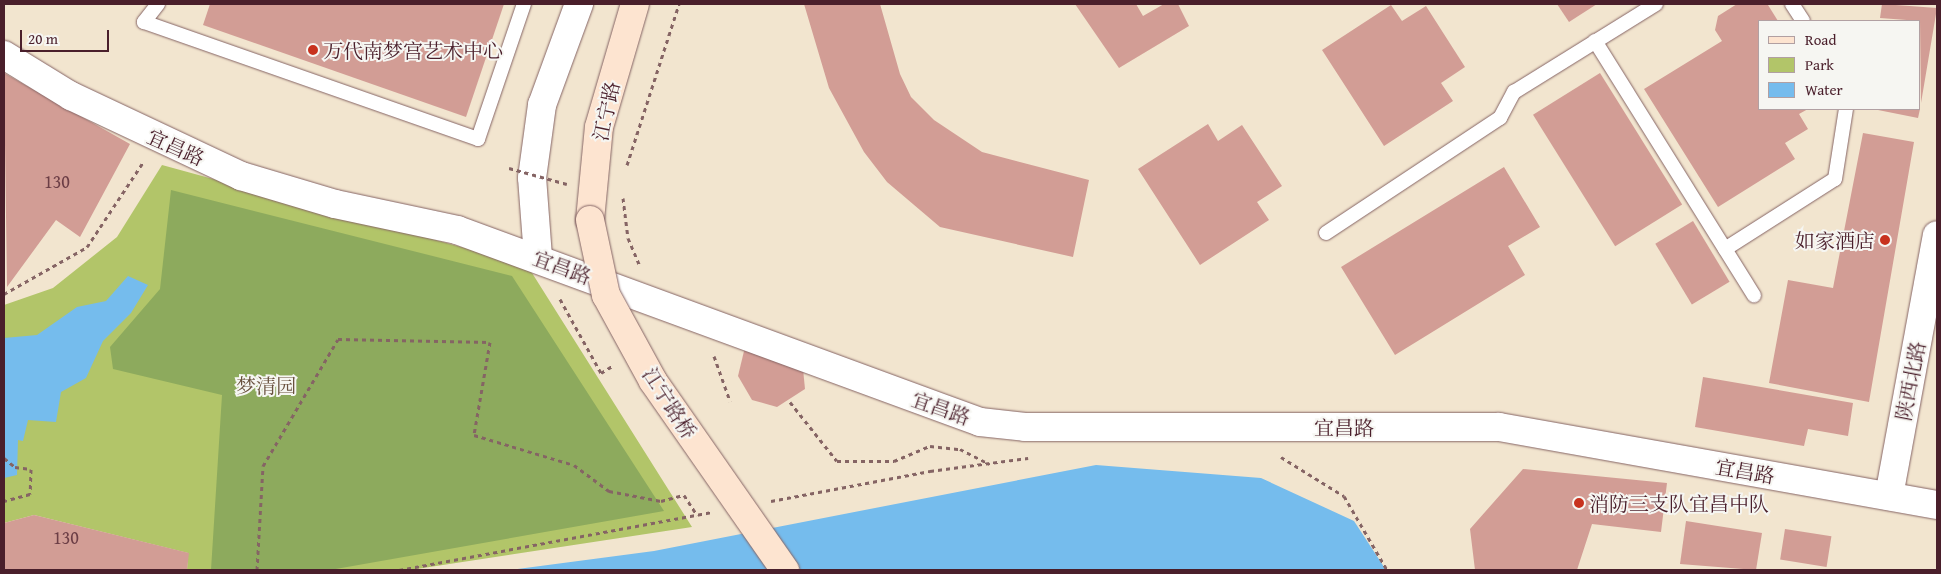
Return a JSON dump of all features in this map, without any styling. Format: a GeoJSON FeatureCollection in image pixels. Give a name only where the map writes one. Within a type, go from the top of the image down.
{"type":"FeatureCollection","features":[{"type":"Feature","properties":{"kind":"main road","name":"江宁路"},"geometry":{"type":"LineString","coordinates":[[590,220],[599,127],[635,4]]}},
{"type":"Feature","properties":{"kind":"main road","name":"江宁路桥"},"geometry":{"type":"LineString","coordinates":[[590,220],[606,295],[653,382],[785,570]]}},
{"type":"Feature","properties":{"kind":"street"},"geometry":{"type":"LineString","coordinates":[[538,257],[532,178],[542,105],[579,4]]}},
{"type":"Feature","properties":{"kind":"street","name":"宜昌路"},"geometry":{"type":"LineString","coordinates":[[4,55],[158,140],[241,176],[335,204],[456,230],[538,257],[980,422],[1025,427],[1499,427],[1937,505]]}},
{"type":"Feature","properties":{"kind":"street","name":"陕西北路"},"geometry":{"type":"LineString","coordinates":[[1889,496],[1937,235]]}},
{"type":"Feature","properties":{"kind":"lane"},"geometry":{"type":"LineString","coordinates":[[158,4],[144,22],[478,139],[524,4]]}},
{"type":"Feature","properties":{"kind":"lane"},"geometry":{"type":"LineString","coordinates":[[1326,233],[1500,118],[1514,92],[1656,4]]}},
{"type":"Feature","properties":{"kind":"lane"},"geometry":{"type":"LineString","coordinates":[[1792,4],[1802,20]]}},
{"type":"Feature","properties":{"kind":"lane"},"geometry":{"type":"LineString","coordinates":[[1595,41],[1754,295]]}},
{"type":"Feature","properties":{"kind":"lane"},"geometry":{"type":"LineString","coordinates":[[1725,249],[1835,179],[1846,110]]}},
{"type":"Feature","properties":{"kind":"path"},"geometry":{"type":"LineString","coordinates":[[624,171],[679,4]]}},
{"type":"Feature","properties":{"kind":"path"},"geometry":{"type":"LineString","coordinates":[[4,294],[87,247],[158,140]]}},
{"type":"Feature","properties":{"kind":"path"},"geometry":{"type":"LineString","coordinates":[[508,168],[567,184]]}},
{"type":"Feature","properties":{"kind":"path"},"geometry":{"type":"LineString","coordinates":[[622,190],[628,238],[655,301]]}},
{"type":"Feature","properties":{"kind":"path"},"geometry":{"type":"LineString","coordinates":[[571,320],[601,373],[613,366]]}},
{"type":"Feature","properties":{"kind":"path"},"geometry":{"type":"LineString","coordinates":[[257,570],[263,466],[338,339],[490,342],[474,435],[574,465],[609,491],[661,501],[684,495],[697,515]]}},
{"type":"Feature","properties":{"kind":"path"},"geometry":{"type":"LineString","coordinates":[[720,350],[712,349],[730,401]]}},
{"type":"Feature","properties":{"kind":"path"},"geometry":{"type":"LineString","coordinates":[[790,402],[837,462],[894,461],[930,446],[960,449],[990,464]]}},
{"type":"Feature","properties":{"kind":"path"},"geometry":{"type":"LineString","coordinates":[[1277,454],[1344,496],[1387,570]]}},
{"type":"Feature","properties":{"kind":"path"},"geometry":{"type":"LineString","coordinates":[[765,502],[1039,456]]}},
{"type":"Feature","properties":{"kind":"path"},"geometry":{"type":"LineString","coordinates":[[4,458],[16,467],[31,469],[30,494],[4,501]]}},
{"type":"Feature","properties":{"kind":"path"},"geometry":{"type":"LineString","coordinates":[[399,570],[717,511]]}},
{"type":"Feature","properties":{"kind":"green space","name":"梦清园"},"geometry":{"type":"Polygon","coordinates":[[[162,165],[527,265],[692,527],[410,570],[187,570],[188,553],[34,515],[4,523],[4,305],[53,288],[117,237],[162,165]]]}},
{"type":"Feature","properties":{"kind":"green space","name":"梦清园"},"geometry":{"type":"Polygon","coordinates":[[[171,190],[512,276],[664,511],[330,570],[211,570],[222,395],[113,369],[110,347],[160,289],[171,190]]]}},
{"type":"Feature","properties":{"kind":"water"},"geometry":{"type":"Polygon","coordinates":[[[128,276],[148,285],[131,313],[103,341],[86,378],[61,392],[56,422],[28,420],[23,441],[18,440],[17,475],[4,478],[4,338],[37,335],[77,307],[106,301],[128,276]]]}},
{"type":"Feature","properties":{"kind":"water"},"geometry":{"type":"Polygon","coordinates":[[[1096,465],[1261,478],[1354,521],[1386,570],[510,570],[654,551],[1096,465]]]}},
{"type":"Feature","properties":{"kind":"building"},"geometry":{"type":"Polygon","coordinates":[[[210,4],[504,4],[466,117],[203,25],[210,4]]]}},
{"type":"Feature","properties":{"kind":"building"},"geometry":{"type":"Polygon","coordinates":[[[804,4],[880,4],[900,74],[911,97],[934,120],[982,152],[1089,180],[1073,257],[940,227],[887,182],[864,152],[829,88],[804,4]]]}},
{"type":"Feature","properties":{"kind":"building"},"geometry":{"type":"Polygon","coordinates":[[[1075,4],[1136,4],[1143,16],[1164,4],[1178,4],[1189,26],[1119,68],[1075,4]]]}},
{"type":"Feature","properties":{"kind":"building"},"geometry":{"type":"Polygon","coordinates":[[[1557,4],[1597,4],[1569,22],[1557,4]]]}},
{"type":"Feature","properties":{"kind":"building"},"geometry":{"type":"Polygon","coordinates":[[[1737,4],[1768,5],[1777,20],[1758,20],[1758,110],[1806,110],[1799,114],[1808,129],[1785,143],[1795,159],[1718,207],[1644,89],[1722,41],[1715,30],[1718,16],[1737,4]]]}},
{"type":"Feature","properties":{"kind":"building"},"geometry":{"type":"Polygon","coordinates":[[[1882,4],[1937,8],[1921,103],[1921,20],[1880,18],[1882,4]]]}},
{"type":"Feature","properties":{"kind":"building"},"geometry":{"type":"Polygon","coordinates":[[[1391,5],[1402,21],[1426,6],[1465,67],[1441,83],[1453,101],[1384,146],[1322,50],[1391,5]]]}},
{"type":"Feature","properties":{"kind":"building"},"geometry":{"type":"Polygon","coordinates":[[[4,73],[130,144],[80,237],[56,220],[7,287],[4,73]]]}},
{"type":"Feature","properties":{"kind":"building"},"geometry":{"type":"Polygon","coordinates":[[[1600,73],[1682,204],[1615,246],[1533,115],[1600,73]]]}},
{"type":"Feature","properties":{"kind":"building"},"geometry":{"type":"Polygon","coordinates":[[[1878,110],[1920,110],[1918,118],[1878,110]]]}},
{"type":"Feature","properties":{"kind":"building"},"geometry":{"type":"Polygon","coordinates":[[[1208,124],[1218,141],[1242,125],[1282,186],[1257,202],[1269,220],[1200,265],[1138,169],[1208,124]]]}},
{"type":"Feature","properties":{"kind":"building"},"geometry":{"type":"Polygon","coordinates":[[[1863,133],[1914,142],[1869,402],[1769,383],[1788,280],[1833,288],[1863,133]]]}},
{"type":"Feature","properties":{"kind":"building"},"geometry":{"type":"Polygon","coordinates":[[[1504,167],[1540,227],[1508,246],[1525,275],[1395,355],[1341,267],[1504,167]]]}},
{"type":"Feature","properties":{"kind":"building"},"geometry":{"type":"Polygon","coordinates":[[[1693,221],[1730,282],[1692,305],[1655,244],[1693,221]]]}},
{"type":"Feature","properties":{"kind":"building"},"geometry":{"type":"Polygon","coordinates":[[[745,347],[803,369],[805,389],[777,407],[752,400],[738,376],[745,347]]]}},
{"type":"Feature","properties":{"kind":"building"},"geometry":{"type":"Polygon","coordinates":[[[1703,377],[1853,403],[1848,436],[1808,429],[1804,446],[1695,427],[1703,377]]]}},
{"type":"Feature","properties":{"kind":"building","name":"消防三支队宜昌中队"},"geometry":{"type":"Polygon","coordinates":[[[1523,469],[1667,483],[1661,532],[1592,524],[1577,570],[1475,570],[1470,529],[1523,469]]]}},
{"type":"Feature","properties":{"kind":"building"},"geometry":{"type":"Polygon","coordinates":[[[34,515],[189,553],[187,570],[4,570],[4,523],[34,515]]]}},
{"type":"Feature","properties":{"kind":"building"},"geometry":{"type":"Polygon","coordinates":[[[1686,521],[1762,533],[1756,570],[1680,564],[1686,521]]]}},
{"type":"Feature","properties":{"kind":"building"},"geometry":{"type":"Polygon","coordinates":[[[1785,529],[1831,536],[1827,567],[1780,560],[1785,529]]]}},
{"type":"Feature","properties":{"kind":"place","name":"万代南梦宫艺术中心"},"geometry":{"type":"Point","coordinates":[313,50]}},
{"type":"Feature","properties":{"kind":"place","name":"如家酒店"},"geometry":{"type":"Point","coordinates":[1885,240]}},
{"type":"Feature","properties":{"kind":"place","name":"消防三支队宜昌中队"},"geometry":{"type":"Point","coordinates":[1579,503]}}]}
